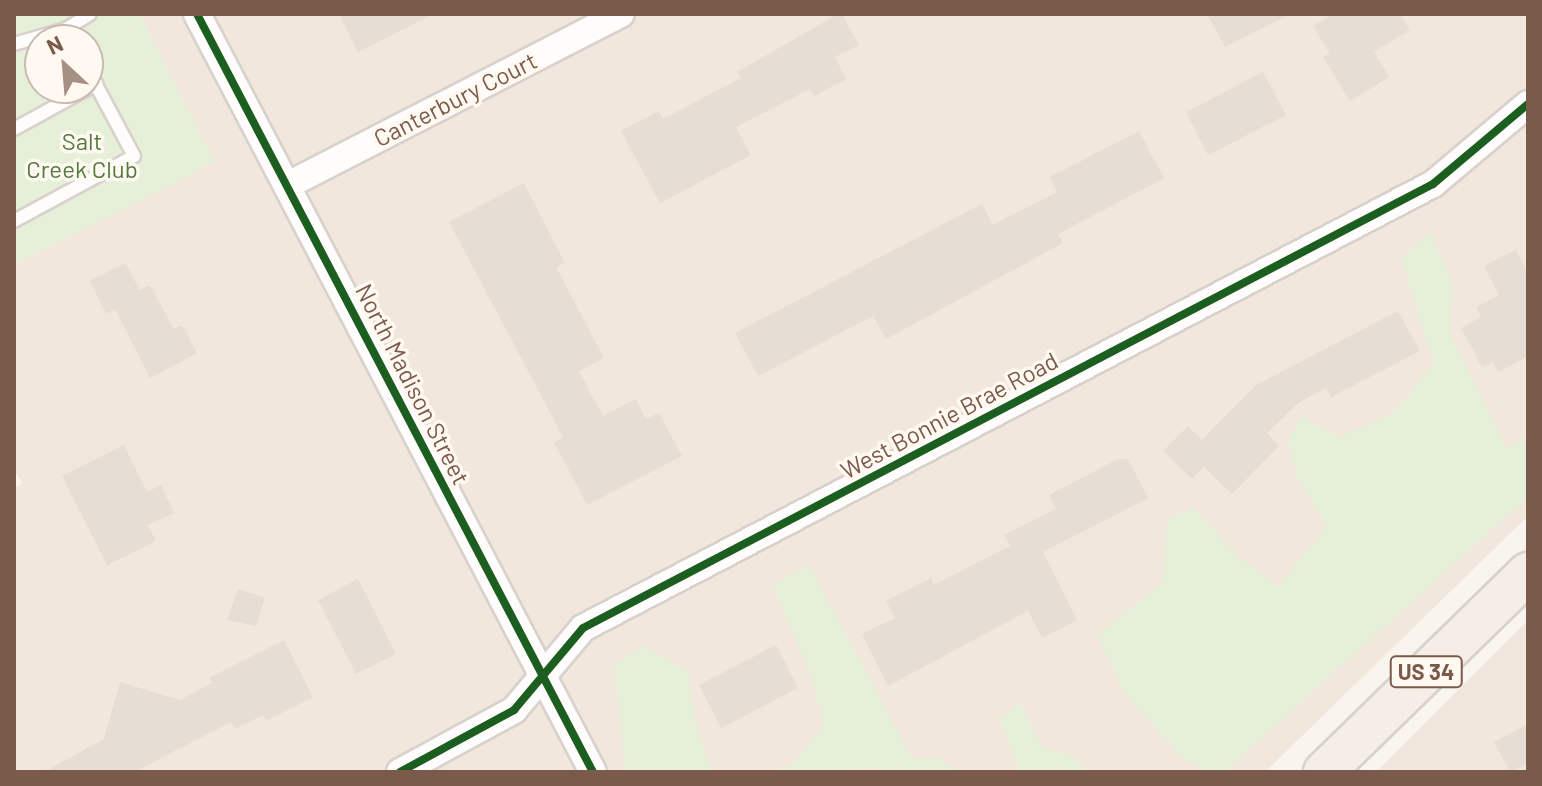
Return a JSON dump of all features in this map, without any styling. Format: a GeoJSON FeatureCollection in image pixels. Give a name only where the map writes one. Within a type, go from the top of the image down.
{"type":"FeatureCollection","features":[{"type":"Feature","properties":{"kind":"main road","name":"US 34"},"geometry":{"type":"LineString","coordinates":[[1324,772],[1528,573]]}},
{"type":"Feature","properties":{"kind":"street","name":"North Madison Street"},"geometry":{"type":"LineString","coordinates":[[197,14],[290,184],[593,772]]}},
{"type":"Feature","properties":{"kind":"street","name":"Canterbury Court"},"geometry":{"type":"LineString","coordinates":[[290,184],[621,14]]}},
{"type":"Feature","properties":{"kind":"street","name":"West Bonnie Brae Road"},"geometry":{"type":"LineString","coordinates":[[400,772],[514,710],[583,628],[1433,184],[1528,104]]}},
{"type":"Feature","properties":{"kind":"lane"},"geometry":{"type":"LineString","coordinates":[[14,221],[134,156],[104,99]]}},
{"type":"Feature","properties":{"kind":"lane"},"geometry":{"type":"LineString","coordinates":[[14,129],[60,104]]}},
{"type":"Feature","properties":{"kind":"shaded area"},"geometry":{"type":"Polygon","coordinates":[[[139,14],[1528,14],[1528,516],[1265,772],[14,772],[14,488],[22,484],[14,469],[14,265],[214,162],[139,14]]]}},
{"type":"Feature","properties":{"kind":"shaded area"},"geometry":{"type":"Polygon","coordinates":[[[1528,620],[1528,772],[1376,772],[1528,620]]]}},
{"type":"Feature","properties":{"kind":"green space","name":"Salt Creek Club"},"geometry":{"type":"Polygon","coordinates":[[[14,14],[139,14],[215,162],[14,265],[14,14]]]}},
{"type":"Feature","properties":{"kind":"green space"},"geometry":{"type":"Polygon","coordinates":[[[1431,232],[1453,284],[1450,332],[1507,448],[1528,437],[1528,497],[1224,772],[1206,772],[1179,755],[1124,692],[1098,635],[1163,582],[1167,517],[1194,508],[1239,558],[1279,587],[1327,525],[1297,477],[1287,441],[1301,417],[1341,437],[1391,414],[1434,364],[1401,258],[1431,232]]]}},
{"type":"Feature","properties":{"kind":"green space"},"geometry":{"type":"Polygon","coordinates":[[[809,565],[912,758],[940,758],[955,772],[879,772],[876,768],[773,772],[795,762],[824,725],[808,667],[773,586],[809,565]]]}},
{"type":"Feature","properties":{"kind":"green space"},"geometry":{"type":"Polygon","coordinates":[[[643,645],[688,671],[695,722],[712,772],[626,772],[614,666],[643,645]]]}},
{"type":"Feature","properties":{"kind":"green space"},"geometry":{"type":"Polygon","coordinates":[[[1020,701],[1042,748],[1070,754],[1088,772],[1014,772],[1018,768],[1000,720],[1020,701]]]}},
{"type":"Feature","properties":{"kind":"building"},"geometry":{"type":"Polygon","coordinates":[[[339,14],[433,14],[358,52],[339,14]]]}},
{"type":"Feature","properties":{"kind":"building"},"geometry":{"type":"Polygon","coordinates":[[[842,14],[859,45],[835,57],[846,79],[814,96],[810,89],[736,127],[751,155],[660,203],[621,131],[659,111],[663,119],[741,78],[737,72],[842,14]]]}},
{"type":"Feature","properties":{"kind":"building"},"geometry":{"type":"Polygon","coordinates":[[[1207,14],[1291,14],[1225,47],[1207,14]]]}},
{"type":"Feature","properties":{"kind":"building"},"geometry":{"type":"Polygon","coordinates":[[[1333,14],[1400,14],[1410,30],[1374,52],[1389,77],[1350,101],[1323,57],[1330,54],[1313,26],[1333,14]]]}},
{"type":"Feature","properties":{"kind":"building"},"geometry":{"type":"Polygon","coordinates":[[[1263,72],[1286,115],[1208,155],[1186,112],[1263,72]]]}},
{"type":"Feature","properties":{"kind":"building"},"geometry":{"type":"Polygon","coordinates":[[[1139,131],[1164,178],[1058,234],[1063,243],[886,339],[873,316],[758,376],[735,333],[982,204],[993,225],[1057,192],[1050,177],[1139,131]]]}},
{"type":"Feature","properties":{"kind":"building"},"geometry":{"type":"Polygon","coordinates":[[[524,183],[565,263],[556,267],[604,358],[579,371],[603,416],[636,399],[646,419],[659,413],[682,456],[587,505],[554,442],[563,437],[449,222],[524,183]]]}},
{"type":"Feature","properties":{"kind":"building"},"geometry":{"type":"Polygon","coordinates":[[[1516,250],[1528,273],[1528,356],[1498,372],[1493,362],[1482,367],[1461,328],[1481,317],[1476,307],[1499,295],[1484,266],[1516,250]]]}},
{"type":"Feature","properties":{"kind":"building"},"geometry":{"type":"Polygon","coordinates":[[[125,263],[140,290],[150,285],[174,329],[182,325],[197,353],[150,378],[115,309],[106,314],[90,281],[125,263]]]}},
{"type":"Feature","properties":{"kind":"building"},"geometry":{"type":"Polygon","coordinates":[[[1398,311],[1420,351],[1331,397],[1326,388],[1297,404],[1267,433],[1279,446],[1232,494],[1204,467],[1192,479],[1163,451],[1188,426],[1202,440],[1256,385],[1398,311]]]}},
{"type":"Feature","properties":{"kind":"building"},"geometry":{"type":"Polygon","coordinates":[[[124,445],[147,492],[161,485],[174,513],[148,525],[156,541],[107,565],[62,476],[124,445]]]}},
{"type":"Feature","properties":{"kind":"building"},"geometry":{"type":"Polygon","coordinates":[[[1118,459],[1128,459],[1148,498],[1043,552],[1077,620],[1042,638],[1028,611],[888,686],[862,634],[895,618],[886,601],[931,578],[934,585],[1010,546],[1004,535],[1056,509],[1049,495],[1118,459]]]}},
{"type":"Feature","properties":{"kind":"building"},"geometry":{"type":"Polygon","coordinates":[[[358,579],[396,654],[356,674],[318,600],[358,579]]]}},
{"type":"Feature","properties":{"kind":"building"},"geometry":{"type":"Polygon","coordinates":[[[238,589],[265,598],[256,626],[227,620],[238,589]]]}},
{"type":"Feature","properties":{"kind":"building"},"geometry":{"type":"Polygon","coordinates":[[[284,640],[313,697],[266,721],[263,715],[235,729],[231,722],[134,772],[44,772],[104,739],[120,682],[180,700],[212,683],[209,678],[284,640]]]}},
{"type":"Feature","properties":{"kind":"building"},"geometry":{"type":"Polygon","coordinates":[[[776,645],[798,688],[721,728],[699,685],[776,645]]]}},
{"type":"Feature","properties":{"kind":"building"},"geometry":{"type":"Polygon","coordinates":[[[1528,724],[1528,764],[1510,772],[1494,742],[1528,724]]]}},
{"type":"Feature","properties":{"kind":"cycle path"},"geometry":{"type":"LineString","coordinates":[[197,14],[593,772]]}},
{"type":"Feature","properties":{"kind":"cycle path"},"geometry":{"type":"LineString","coordinates":[[400,772],[514,710],[583,628],[1433,184],[1528,104]]}}]}
